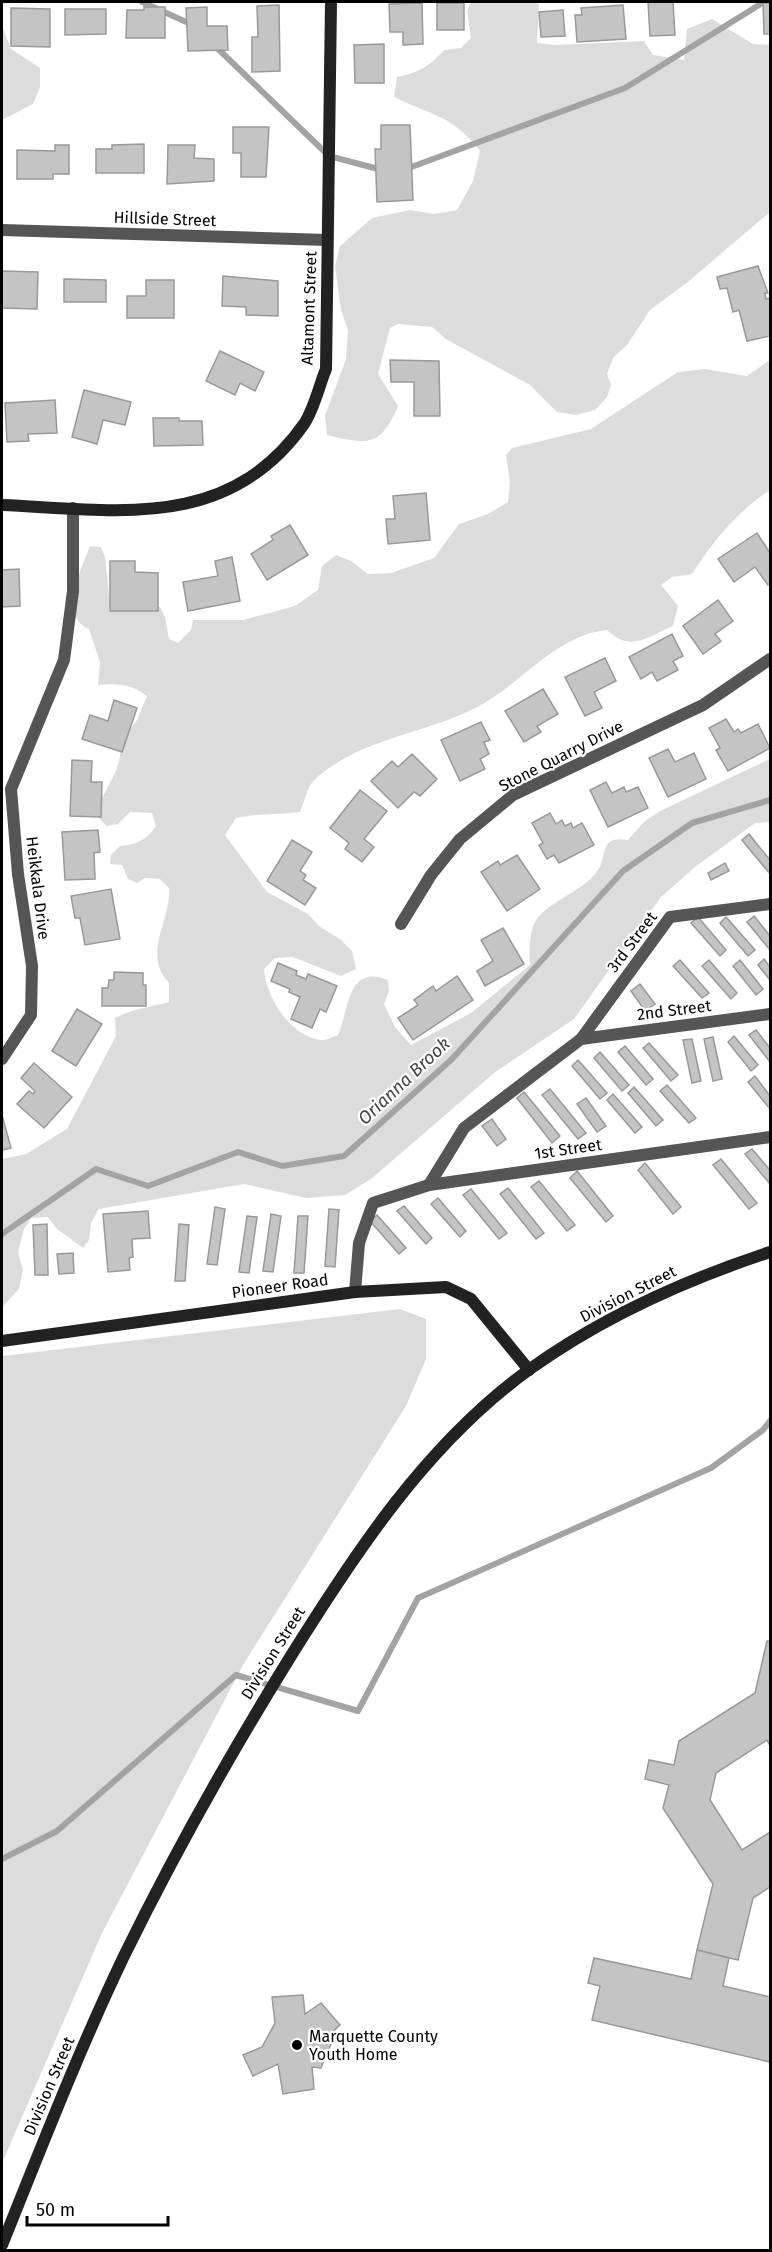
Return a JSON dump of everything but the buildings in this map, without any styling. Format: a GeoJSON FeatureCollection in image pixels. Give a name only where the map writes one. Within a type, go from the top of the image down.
{"type":"FeatureCollection","features":[{"type":"Feature","properties":{"kind":"street","name":"Altamont Street"},"geometry":{"type":"LineString","coordinates":[[2,505],[164,509],[227,492],[273,461],[305,423],[326,369],[331,2]]}},
{"type":"Feature","properties":{"kind":"street","name":"Hillside Street"},"geometry":{"type":"LineString","coordinates":[[2,230],[327,240]]}},
{"type":"Feature","properties":{"kind":"street","name":"Heikkala Drive"},"geometry":{"type":"LineString","coordinates":[[2,1059],[30,1015],[32,966],[18,874],[11,789],[64,660],[73,591],[73,508]]}},
{"type":"Feature","properties":{"kind":"street","name":"Stone Quarry Drive"},"geometry":{"type":"LineString","coordinates":[[401,924],[431,875],[460,840],[513,795],[703,705],[771,659]]}},
{"type":"Feature","properties":{"kind":"street","name":"3rd Street"},"geometry":{"type":"LineString","coordinates":[[581,1038],[670,917],[771,904]]}},
{"type":"Feature","properties":{"kind":"street","name":"2nd Street"},"geometry":{"type":"LineString","coordinates":[[581,1038],[771,1014]]}},
{"type":"Feature","properties":{"kind":"street"},"geometry":{"type":"LineString","coordinates":[[429,1185],[464,1128],[581,1038]]}},
{"type":"Feature","properties":{"kind":"street","name":"1st Street"},"geometry":{"type":"LineString","coordinates":[[355,1292],[359,1243],[373,1203],[429,1185],[771,1137]]}},
{"type":"Feature","properties":{"kind":"street","name":"Division Street"},"geometry":{"type":"LineString","coordinates":[[2,2245],[63,2094],[123,1958],[225,1763],[322,1605],[385,1515],[428,1464],[476,1415],[529,1370],[599,1326],[649,1299],[690,1280],[771,1252]]}},
{"type":"Feature","properties":{"kind":"street","name":"Pioneer Road"},"geometry":{"type":"LineString","coordinates":[[2,1341],[355,1292],[446,1287],[471,1299],[529,1370]]}},
{"type":"Feature","properties":{"kind":"shaded area"},"geometry":{"type":"Polygon","coordinates":[[[471,2],[535,2],[539,5],[537,43],[555,45],[644,41],[653,55],[684,60],[687,29],[712,19],[753,44],[770,45],[770,212],[689,281],[650,310],[627,345],[613,358],[607,374],[611,385],[607,397],[595,410],[576,415],[557,412],[530,385],[446,339],[432,327],[398,324],[390,328],[378,374],[398,406],[386,429],[372,440],[363,441],[327,435],[325,416],[346,359],[348,330],[341,310],[335,266],[340,246],[372,218],[410,210],[434,214],[457,210],[473,181],[480,151],[470,139],[440,117],[394,97],[397,77],[423,68],[444,50],[461,48],[471,38],[467,11],[471,2]]]}},
{"type":"Feature","properties":{"kind":"shaded area"},"geometry":{"type":"Polygon","coordinates":[[[2,26],[11,49],[40,68],[40,87],[33,104],[2,120],[2,26]]]}},
{"type":"Feature","properties":{"kind":"shaded area"},"geometry":{"type":"Polygon","coordinates":[[[770,360],[770,490],[747,507],[727,528],[692,574],[672,577],[661,585],[678,606],[673,626],[632,642],[624,641],[607,630],[576,639],[547,656],[494,697],[475,708],[454,718],[390,739],[348,756],[321,774],[312,783],[300,812],[236,818],[225,835],[267,892],[308,914],[320,927],[340,939],[352,951],[356,969],[341,976],[293,957],[275,958],[264,969],[274,1002],[289,1023],[298,1031],[320,1040],[338,1035],[348,1002],[357,983],[364,978],[375,976],[388,980],[389,991],[384,1004],[395,1027],[411,1045],[471,1013],[530,965],[530,939],[533,926],[539,916],[593,876],[601,864],[608,843],[612,840],[628,840],[645,821],[660,811],[770,759],[770,822],[755,823],[695,867],[661,897],[574,1019],[494,1073],[371,1179],[345,1195],[306,1198],[244,1184],[99,1209],[91,1223],[89,1240],[83,1248],[57,1229],[48,1217],[31,1218],[24,1229],[18,1252],[23,1270],[19,1289],[2,1307],[2,1159],[26,1154],[67,1129],[116,1036],[115,1018],[134,1010],[169,1002],[169,983],[161,972],[157,948],[169,900],[169,888],[160,879],[145,878],[137,883],[128,879],[122,865],[110,864],[111,855],[120,846],[141,840],[153,831],[156,826],[152,813],[130,812],[118,824],[107,826],[95,814],[116,771],[120,743],[137,720],[147,696],[124,685],[98,685],[100,662],[89,629],[80,623],[75,614],[74,604],[78,579],[90,546],[101,547],[105,557],[110,605],[160,607],[165,617],[169,639],[178,643],[191,630],[193,620],[243,620],[295,606],[318,590],[322,566],[336,555],[351,561],[368,574],[391,573],[434,558],[459,524],[488,514],[508,502],[510,482],[506,455],[512,448],[591,429],[678,372],[705,369],[747,376],[770,360]]]}},
{"type":"Feature","properties":{"kind":"shaded area"},"geometry":{"type":"Polygon","coordinates":[[[400,1309],[426,1319],[426,1359],[406,1406],[243,1665],[102,1933],[2,2163],[2,1356],[400,1309]]]}},
{"type":"Feature","properties":{"kind":"waterway"},"geometry":{"type":"LineString","coordinates":[[142,2],[193,25]]}},
{"type":"Feature","properties":{"kind":"waterway"},"geometry":{"type":"LineString","coordinates":[[406,169],[625,88],[764,2]]}},
{"type":"Feature","properties":{"kind":"waterway"},"geometry":{"type":"LineString","coordinates":[[213,44],[329,156],[382,170]]}},
{"type":"Feature","properties":{"kind":"waterway","name":"Orianna Brook"},"geometry":{"type":"LineString","coordinates":[[2,1234],[96,1169],[148,1186],[238,1152],[282,1166],[344,1156],[451,1060],[623,871],[692,823],[770,800]]}},
{"type":"Feature","properties":{"kind":"waterway"},"geometry":{"type":"LineString","coordinates":[[2,1859],[57,1831],[236,1675],[358,1711],[418,1598],[711,1468],[763,1430],[770,1421]]}},
{"type":"Feature","properties":{"kind":"place","name":"Marquette County Youth Home"},"geometry":{"type":"Point","coordinates":[297,2045]}}]}
